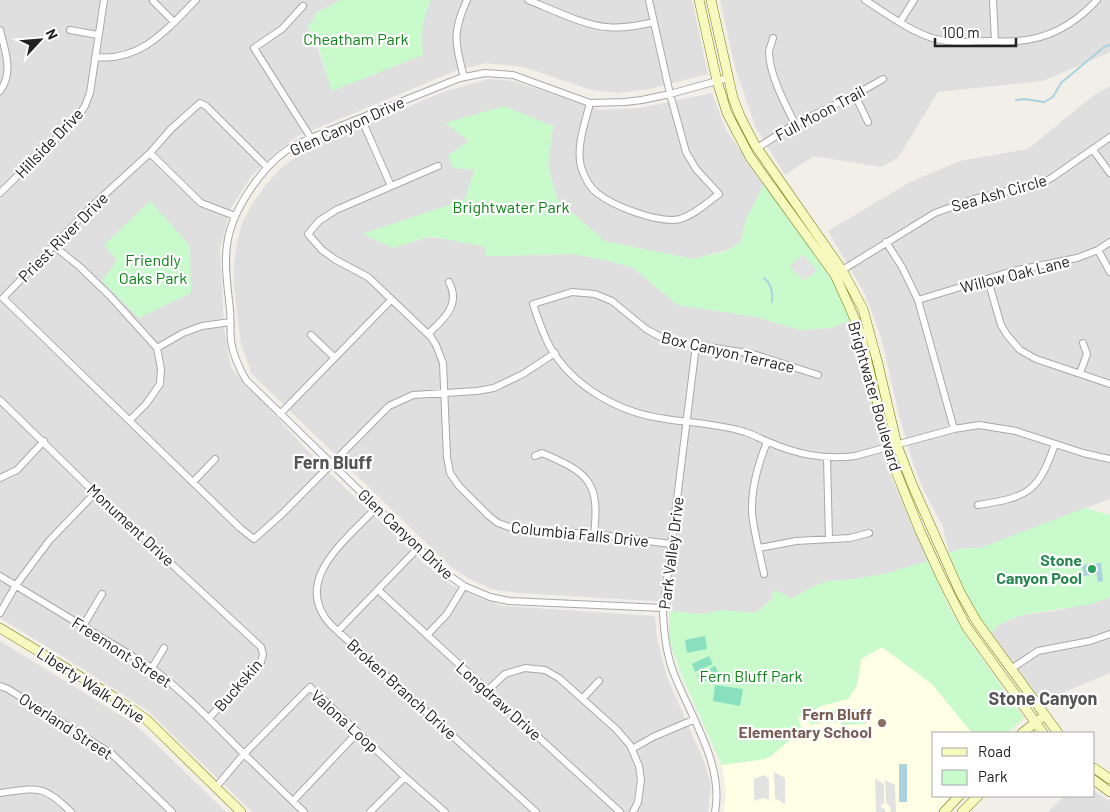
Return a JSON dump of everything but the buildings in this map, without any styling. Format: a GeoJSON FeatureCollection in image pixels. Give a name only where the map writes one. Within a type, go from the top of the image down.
{"type":"FeatureCollection","features":[{"type":"Feature","properties":{"kind":"street","name":"Hillside Drive"},"geometry":{"type":"LineString","coordinates":[[0,193],[81,113],[90,93],[104,0]]}},
{"type":"Feature","properties":{"kind":"street"},"geometry":{"type":"LineString","coordinates":[[95,57],[114,58],[138,51],[174,22],[196,0]]}},
{"type":"Feature","properties":{"kind":"street"},"geometry":{"type":"LineString","coordinates":[[464,77],[456,47],[456,28],[467,0]]}},
{"type":"Feature","properties":{"kind":"street"},"geometry":{"type":"LineString","coordinates":[[528,0],[588,23],[605,27],[629,28],[654,22]]}},
{"type":"Feature","properties":{"kind":"street"},"geometry":{"type":"LineString","coordinates":[[590,102],[580,151],[581,166],[585,178],[595,192],[610,202],[664,220],[679,219],[690,214],[719,194],[696,169],[686,152],[670,94],[650,0]]}},
{"type":"Feature","properties":{"kind":"street","name":"Brightwater Boulevard"},"geometry":{"type":"LineString","coordinates":[[700,0],[717,81],[728,113],[750,157],[838,272],[860,332],[891,459],[942,579],[966,626],[1042,732]]}},
{"type":"Feature","properties":{"kind":"street","name":"Brightwater Boulevard"},"geometry":{"type":"LineString","coordinates":[[711,0],[728,78],[740,116],[757,148],[863,309],[897,445],[912,484],[960,592],[977,622],[1057,732]]}},
{"type":"Feature","properties":{"kind":"street"},"geometry":{"type":"LineString","coordinates":[[865,0],[921,33],[947,41],[1016,41],[1038,38],[1055,31],[1083,15],[1096,0]]}},
{"type":"Feature","properties":{"kind":"street"},"geometry":{"type":"LineString","coordinates":[[900,22],[914,0]]}},
{"type":"Feature","properties":{"kind":"street"},"geometry":{"type":"LineString","coordinates":[[992,0],[995,41]]}},
{"type":"Feature","properties":{"kind":"street"},"geometry":{"type":"LineString","coordinates":[[153,1],[174,22]]}},
{"type":"Feature","properties":{"kind":"street"},"geometry":{"type":"LineString","coordinates":[[303,6],[282,29],[254,48],[311,138]]}},
{"type":"Feature","properties":{"kind":"street"},"geometry":{"type":"LineString","coordinates":[[0,30],[8,61],[8,72],[0,91]]}},
{"type":"Feature","properties":{"kind":"street"},"geometry":{"type":"LineString","coordinates":[[70,30],[98,34]]}},
{"type":"Feature","properties":{"kind":"street"},"geometry":{"type":"LineString","coordinates":[[773,38],[769,52],[774,74],[782,98],[795,124]]}},
{"type":"Feature","properties":{"kind":"street","name":"Glen Canyon Drive"},"geometry":{"type":"LineString","coordinates":[[663,608],[509,601],[490,597],[464,586],[444,572],[252,387],[242,372],[231,342],[226,269],[227,244],[235,216],[248,194],[267,167],[288,150],[311,138],[464,77],[485,73],[513,75],[590,102],[625,102],[670,94],[728,78]]}},
{"type":"Feature","properties":{"kind":"street","name":"Full Moon Trail"},"geometry":{"type":"LineString","coordinates":[[757,148],[795,124],[883,79]]}},
{"type":"Feature","properties":{"kind":"street"},"geometry":{"type":"LineString","coordinates":[[855,95],[868,122]]}},
{"type":"Feature","properties":{"kind":"street","name":"Priest River Drive"},"geometry":{"type":"LineString","coordinates":[[267,167],[206,106],[200,103],[171,129],[150,153],[91,207],[3,298],[240,528],[254,539],[282,514],[332,463]]}},
{"type":"Feature","properties":{"kind":"street"},"geometry":{"type":"LineString","coordinates":[[361,118],[391,186]]}},
{"type":"Feature","properties":{"kind":"street","name":"Sea Ash Circle"},"geometry":{"type":"LineString","coordinates":[[838,272],[935,213],[974,199],[1044,182],[1110,138]]}},
{"type":"Feature","properties":{"kind":"street"},"geometry":{"type":"LineString","coordinates":[[1093,150],[1110,173]]}},
{"type":"Feature","properties":{"kind":"street"},"geometry":{"type":"LineString","coordinates":[[150,153],[201,203],[235,216]]}},
{"type":"Feature","properties":{"kind":"street","name":"Columbia Falls Drive"},"geometry":{"type":"LineString","coordinates":[[438,166],[336,210],[319,221],[308,234],[322,250],[336,260],[368,277],[428,334],[436,345],[442,359],[446,457],[450,473],[459,486],[489,516],[498,523],[518,530],[594,534],[671,544]]}},
{"type":"Feature","properties":{"kind":"street"},"geometry":{"type":"LineString","coordinates":[[886,242],[902,267],[918,300],[954,429]]}},
{"type":"Feature","properties":{"kind":"street","name":"Willow Oak Lane"},"geometry":{"type":"LineString","coordinates":[[918,300],[1014,271],[1076,258],[1098,250],[1110,242]]}},
{"type":"Feature","properties":{"kind":"street"},"geometry":{"type":"LineString","coordinates":[[54,246],[110,296],[157,348],[161,369],[160,384],[146,404],[130,420]]}},
{"type":"Feature","properties":{"kind":"street"},"geometry":{"type":"LineString","coordinates":[[1098,250],[1110,272]]}},
{"type":"Feature","properties":{"kind":"street"},"geometry":{"type":"LineString","coordinates":[[988,280],[1002,325],[1007,335],[1020,350],[1036,359],[1110,384]]}},
{"type":"Feature","properties":{"kind":"street"},"geometry":{"type":"LineString","coordinates":[[428,334],[441,321],[452,305],[453,290],[449,282]]}},
{"type":"Feature","properties":{"kind":"street","name":"Box Canyon Terrace"},"geometry":{"type":"LineString","coordinates":[[555,353],[544,335],[533,304],[572,292],[595,294],[612,301],[646,330],[671,342],[753,354],[818,375]]}},
{"type":"Feature","properties":{"kind":"street"},"geometry":{"type":"LineString","coordinates":[[280,414],[391,300]]}},
{"type":"Feature","properties":{"kind":"street"},"geometry":{"type":"LineString","coordinates":[[157,348],[183,333],[202,326],[231,322]]}},
{"type":"Feature","properties":{"kind":"street"},"geometry":{"type":"LineString","coordinates":[[311,335],[334,357]]}},
{"type":"Feature","properties":{"kind":"street"},"geometry":{"type":"LineString","coordinates":[[1080,373],[1086,354],[1083,343]]}},
{"type":"Feature","properties":{"kind":"street","name":"Park Valley Drive"},"geometry":{"type":"LineString","coordinates":[[696,346],[663,608],[664,631],[669,659],[693,720],[711,758],[716,776],[715,812]]}},
{"type":"Feature","properties":{"kind":"street"},"geometry":{"type":"LineString","coordinates":[[332,463],[389,406],[413,395],[477,391],[498,386],[523,374],[555,353],[574,376],[608,401],[624,409],[651,417],[721,426],[746,432],[803,455],[826,458],[855,456],[954,429],[989,426],[1016,431],[1088,455],[1110,459]]}},
{"type":"Feature","properties":{"kind":"street","name":"Monument Drive"},"geometry":{"type":"LineString","coordinates":[[0,400],[95,493],[182,572],[262,649]]}},
{"type":"Feature","properties":{"kind":"street"},"geometry":{"type":"LineString","coordinates":[[0,478],[17,470],[44,441]]}},
{"type":"Feature","properties":{"kind":"street"},"geometry":{"type":"LineString","coordinates":[[764,574],[753,519],[752,502],[756,471],[767,442]]}},
{"type":"Feature","properties":{"kind":"street"},"geometry":{"type":"LineString","coordinates":[[978,505],[1018,496],[1032,488],[1043,475],[1055,444]]}},
{"type":"Feature","properties":{"kind":"street"},"geometry":{"type":"LineString","coordinates":[[535,456],[542,454],[568,464],[584,477],[592,490],[596,505],[594,534]]}},
{"type":"Feature","properties":{"kind":"street"},"geometry":{"type":"LineString","coordinates":[[193,482],[215,458]]}},
{"type":"Feature","properties":{"kind":"street"},"geometry":{"type":"LineString","coordinates":[[826,458],[829,539]]}},
{"type":"Feature","properties":{"kind":"street"},"geometry":{"type":"LineString","coordinates":[[0,613],[16,585],[50,541],[95,493]]}},
{"type":"Feature","properties":{"kind":"street","name":"Broken Branch Drive"},"geometry":{"type":"LineString","coordinates":[[376,508],[328,560],[321,571],[317,592],[320,608],[324,616],[338,631],[536,812]]}},
{"type":"Feature","properties":{"kind":"street"},"geometry":{"type":"LineString","coordinates":[[759,548],[796,541],[850,538],[868,533]]}},
{"type":"Feature","properties":{"kind":"street"},"geometry":{"type":"LineString","coordinates":[[338,631],[418,548]]}},
{"type":"Feature","properties":{"kind":"street","name":"Freemont Street"},"geometry":{"type":"LineString","coordinates":[[0,576],[152,668],[174,685],[244,754]]}},
{"type":"Feature","properties":{"kind":"street"},"geometry":{"type":"LineString","coordinates":[[427,635],[447,614],[464,586]]}},
{"type":"Feature","properties":{"kind":"street","name":"Longdraw Drive"},"geometry":{"type":"LineString","coordinates":[[378,590],[620,812]]}},
{"type":"Feature","properties":{"kind":"street"},"geometry":{"type":"LineString","coordinates":[[82,626],[102,594]]}},
{"type":"Feature","properties":{"kind":"street","name":"Liberty Walk Drive"},"geometry":{"type":"LineString","coordinates":[[0,628],[134,710],[156,728],[241,812]]}},
{"type":"Feature","properties":{"kind":"street"},"geometry":{"type":"LineString","coordinates":[[1011,669],[1038,651],[1090,641],[1110,634]]}},
{"type":"Feature","properties":{"kind":"street"},"geometry":{"type":"LineString","coordinates":[[152,668],[164,648]]}},
{"type":"Feature","properties":{"kind":"street","name":"Buckskin"},"geometry":{"type":"LineString","coordinates":[[209,718],[261,662],[264,654],[262,649]]}},
{"type":"Feature","properties":{"kind":"street"},"geometry":{"type":"LineString","coordinates":[[488,690],[505,674],[529,667],[552,674],[583,698],[616,729],[632,749],[639,766],[641,780],[638,802],[633,812]]}},
{"type":"Feature","properties":{"kind":"street"},"geometry":{"type":"LineString","coordinates":[[583,698],[599,681]]}},
{"type":"Feature","properties":{"kind":"street","name":"Overland Street"},"geometry":{"type":"LineString","coordinates":[[0,686],[8,689],[100,746],[121,762],[172,812]]}},
{"type":"Feature","properties":{"kind":"street","name":"Valona Loop"},"geometry":{"type":"LineString","coordinates":[[244,754],[310,686],[405,777],[445,812]]}},
{"type":"Feature","properties":{"kind":"street"},"geometry":{"type":"LineString","coordinates":[[1023,732],[1044,716]]}},
{"type":"Feature","properties":{"kind":"street"},"geometry":{"type":"LineString","coordinates":[[632,749],[653,737],[693,720]]}},
{"type":"Feature","properties":{"kind":"street"},"geometry":{"type":"LineString","coordinates":[[1044,732],[1051,726]]}},
{"type":"Feature","properties":{"kind":"street"},"geometry":{"type":"LineString","coordinates":[[293,801],[358,732]]}},
{"type":"Feature","properties":{"kind":"street"},"geometry":{"type":"LineString","coordinates":[[216,787],[244,754],[304,812]]}},
{"type":"Feature","properties":{"kind":"street"},"geometry":{"type":"LineString","coordinates":[[1095,769],[1110,780]]}},
{"type":"Feature","properties":{"kind":"street"},"geometry":{"type":"LineString","coordinates":[[370,812],[405,777]]}},
{"type":"Feature","properties":{"kind":"street"},"geometry":{"type":"LineString","coordinates":[[1095,781],[1110,792]]}},
{"type":"Feature","properties":{"kind":"street"},"geometry":{"type":"LineString","coordinates":[[0,793],[28,789],[42,790],[51,794],[71,812]]}},
{"type":"Feature","properties":{"kind":"street"},"geometry":{"type":"LineString","coordinates":[[944,812],[958,797]]}},
{"type":"Feature","properties":{"kind":"street"},"geometry":{"type":"LineString","coordinates":[[962,812],[977,797]]}},
{"type":"Feature","properties":{"kind":"shaded area"},"geometry":{"type":"Polygon","coordinates":[[[0,0],[341,0],[316,13],[313,21],[307,26],[316,44],[332,90],[423,55],[421,42],[422,23],[431,0],[692,0],[708,74],[650,89],[617,93],[591,90],[524,67],[486,63],[455,71],[296,137],[252,175],[231,208],[220,249],[224,328],[231,368],[320,464],[426,565],[453,586],[503,606],[655,616],[657,638],[667,677],[705,764],[711,784],[708,812],[252,812],[148,711],[0,618],[0,0]]]}},
{"type":"Feature","properties":{"kind":"shaded area"},"geometry":{"type":"Polygon","coordinates":[[[720,0],[1110,0],[1110,52],[1043,81],[938,92],[898,158],[881,167],[814,156],[785,175],[755,126],[735,67],[720,0]]]}},
{"type":"Feature","properties":{"kind":"shaded area"},"geometry":{"type":"Polygon","coordinates":[[[489,79],[513,81],[600,110],[640,108],[712,93],[726,130],[764,184],[746,220],[740,243],[727,250],[692,259],[604,241],[557,199],[548,165],[553,126],[446,123],[469,141],[475,170],[465,200],[363,234],[411,243],[425,238],[442,238],[487,247],[487,256],[574,254],[613,262],[633,268],[678,305],[756,317],[800,330],[830,328],[852,320],[886,465],[928,561],[884,574],[827,581],[791,599],[779,591],[756,613],[721,610],[704,614],[669,611],[669,602],[518,593],[491,589],[452,568],[252,374],[241,344],[234,286],[234,264],[242,223],[265,186],[281,168],[320,144],[443,92],[489,79]]]}},
{"type":"Feature","properties":{"kind":"shaded area"},"geometry":{"type":"Polygon","coordinates":[[[1110,86],[1110,499],[980,548],[964,548],[949,553],[943,527],[924,491],[913,463],[899,415],[881,337],[865,294],[828,231],[910,182],[960,161],[1028,149],[1094,95],[1110,86]]]}},
{"type":"Feature","properties":{"kind":"shaded area"},"geometry":{"type":"Polygon","coordinates":[[[803,254],[817,271],[803,281],[790,266],[803,254]]]}},
{"type":"Feature","properties":{"kind":"shaded area"},"geometry":{"type":"Polygon","coordinates":[[[1110,597],[1110,673],[1041,702],[989,634],[1001,624],[1023,615],[1061,610],[1110,597]]]}},
{"type":"Feature","properties":{"kind":"shaded area"},"geometry":{"type":"Polygon","coordinates":[[[0,641],[130,721],[226,812],[0,812],[0,641]]]}},
{"type":"Feature","properties":{"kind":"shaded area","name":"Fern Bluff Elementary School"},"geometry":{"type":"Polygon","coordinates":[[[882,647],[932,684],[971,732],[932,732],[932,797],[949,797],[936,812],[724,812],[726,790],[722,765],[764,759],[771,756],[798,717],[824,705],[848,699],[857,685],[861,659],[882,647]]]}},
{"type":"Feature","properties":{"kind":"shaded area"},"geometry":{"type":"Polygon","coordinates":[[[774,772],[785,778],[785,804],[775,798],[774,772]]]}},
{"type":"Feature","properties":{"kind":"shaded area"},"geometry":{"type":"Polygon","coordinates":[[[764,775],[769,779],[769,801],[765,798],[754,801],[754,779],[764,775]]]}},
{"type":"Feature","properties":{"kind":"shaded area"},"geometry":{"type":"Polygon","coordinates":[[[875,778],[884,784],[884,805],[881,804],[881,807],[885,809],[885,812],[876,812],[875,778]]]}},
{"type":"Feature","properties":{"kind":"shaded area"},"geometry":{"type":"Polygon","coordinates":[[[885,780],[895,785],[896,812],[891,812],[890,806],[886,803],[885,780]]]}},
{"type":"Feature","properties":{"kind":"shaded area"},"geometry":{"type":"Polygon","coordinates":[[[1095,792],[1110,801],[1110,812],[1048,812],[1063,797],[1095,797],[1095,792]]]}},
{"type":"Feature","properties":{"kind":"green space","name":"Cheatham Park"},"geometry":{"type":"Polygon","coordinates":[[[341,0],[431,0],[423,27],[423,55],[332,91],[319,48],[307,26],[313,21],[316,13],[341,0]]]}},
{"type":"Feature","properties":{"kind":"green space","name":"Brightwater Park"},"geometry":{"type":"Polygon","coordinates":[[[504,106],[553,126],[548,165],[557,199],[605,241],[692,259],[727,251],[740,243],[746,220],[764,184],[834,283],[852,320],[830,328],[800,330],[756,317],[678,305],[633,268],[613,262],[574,254],[486,256],[486,247],[434,237],[393,248],[362,234],[464,200],[475,170],[453,168],[448,156],[469,141],[445,123],[504,106]]]}},
{"type":"Feature","properties":{"kind":"green space","name":"Friendly Oaks Park"},"geometry":{"type":"Polygon","coordinates":[[[150,201],[190,246],[191,293],[139,318],[102,281],[117,260],[104,245],[150,201]]]}},
{"type":"Feature","properties":{"kind":"green space"},"geometry":{"type":"Polygon","coordinates":[[[1085,508],[1110,515],[1110,597],[1084,605],[1026,614],[1000,625],[989,634],[974,612],[949,553],[964,548],[980,548],[1085,508]]]}},
{"type":"Feature","properties":{"kind":"green space","name":"Fern Bluff Park"},"geometry":{"type":"Polygon","coordinates":[[[928,561],[950,609],[967,638],[1024,718],[1008,732],[971,732],[932,684],[882,647],[861,659],[857,685],[848,699],[824,705],[798,717],[802,730],[771,756],[765,759],[722,765],[684,681],[669,640],[669,611],[704,614],[721,610],[756,613],[772,599],[773,591],[779,591],[791,599],[827,581],[884,574],[928,561]]]}},
{"type":"Feature","properties":{"kind":"green space"},"geometry":{"type":"Polygon","coordinates":[[[705,636],[707,649],[687,653],[685,640],[705,636]]]}},
{"type":"Feature","properties":{"kind":"green space"},"geometry":{"type":"Polygon","coordinates":[[[709,656],[713,664],[695,672],[692,664],[709,656]]]}},
{"type":"Feature","properties":{"kind":"green space"},"geometry":{"type":"Polygon","coordinates":[[[715,666],[719,674],[701,683],[697,675],[715,666]]]}},
{"type":"Feature","properties":{"kind":"green space"},"geometry":{"type":"Polygon","coordinates":[[[715,685],[743,689],[740,706],[713,701],[715,685]]]}},
{"type":"Feature","properties":{"kind":"green space"},"geometry":{"type":"Polygon","coordinates":[[[865,709],[866,724],[841,725],[841,722],[828,723],[828,710],[865,709]]]}},
{"type":"Feature","properties":{"kind":"green space"},"geometry":{"type":"Polygon","coordinates":[[[821,714],[824,722],[811,725],[808,717],[821,714]]]}},
{"type":"Feature","properties":{"kind":"water","name":"Stone Canyon Pool"},"geometry":{"type":"Polygon","coordinates":[[[1101,563],[1103,581],[1098,582],[1097,574],[1083,576],[1082,565],[1101,563]]]}},
{"type":"Feature","properties":{"kind":"water"},"geometry":{"type":"Polygon","coordinates":[[[899,764],[907,764],[907,802],[899,802],[899,764]]]}},
{"type":"Feature","properties":{"kind":"waterway"},"geometry":{"type":"LineString","coordinates":[[1016,100],[1024,99],[1044,102],[1053,97],[1061,83],[1104,47],[1110,45]]}},
{"type":"Feature","properties":{"kind":"waterway"},"geometry":{"type":"LineString","coordinates":[[764,278],[769,283],[772,302]]}},
{"type":"Feature","properties":{"kind":"place","name":"Stone Canyon Pool"},"geometry":{"type":"Point","coordinates":[1092,569]}},
{"type":"Feature","properties":{"kind":"place","name":"Fern Bluff Elementary School"},"geometry":{"type":"Point","coordinates":[882,723]}},
{"type":"Feature","properties":{"kind":"district","name":"Fern Bluff"},"geometry":{"type":"Point","coordinates":[333,463]}},
{"type":"Feature","properties":{"kind":"district","name":"Stone Canyon"},"geometry":{"type":"Point","coordinates":[1043,699]}}]}
